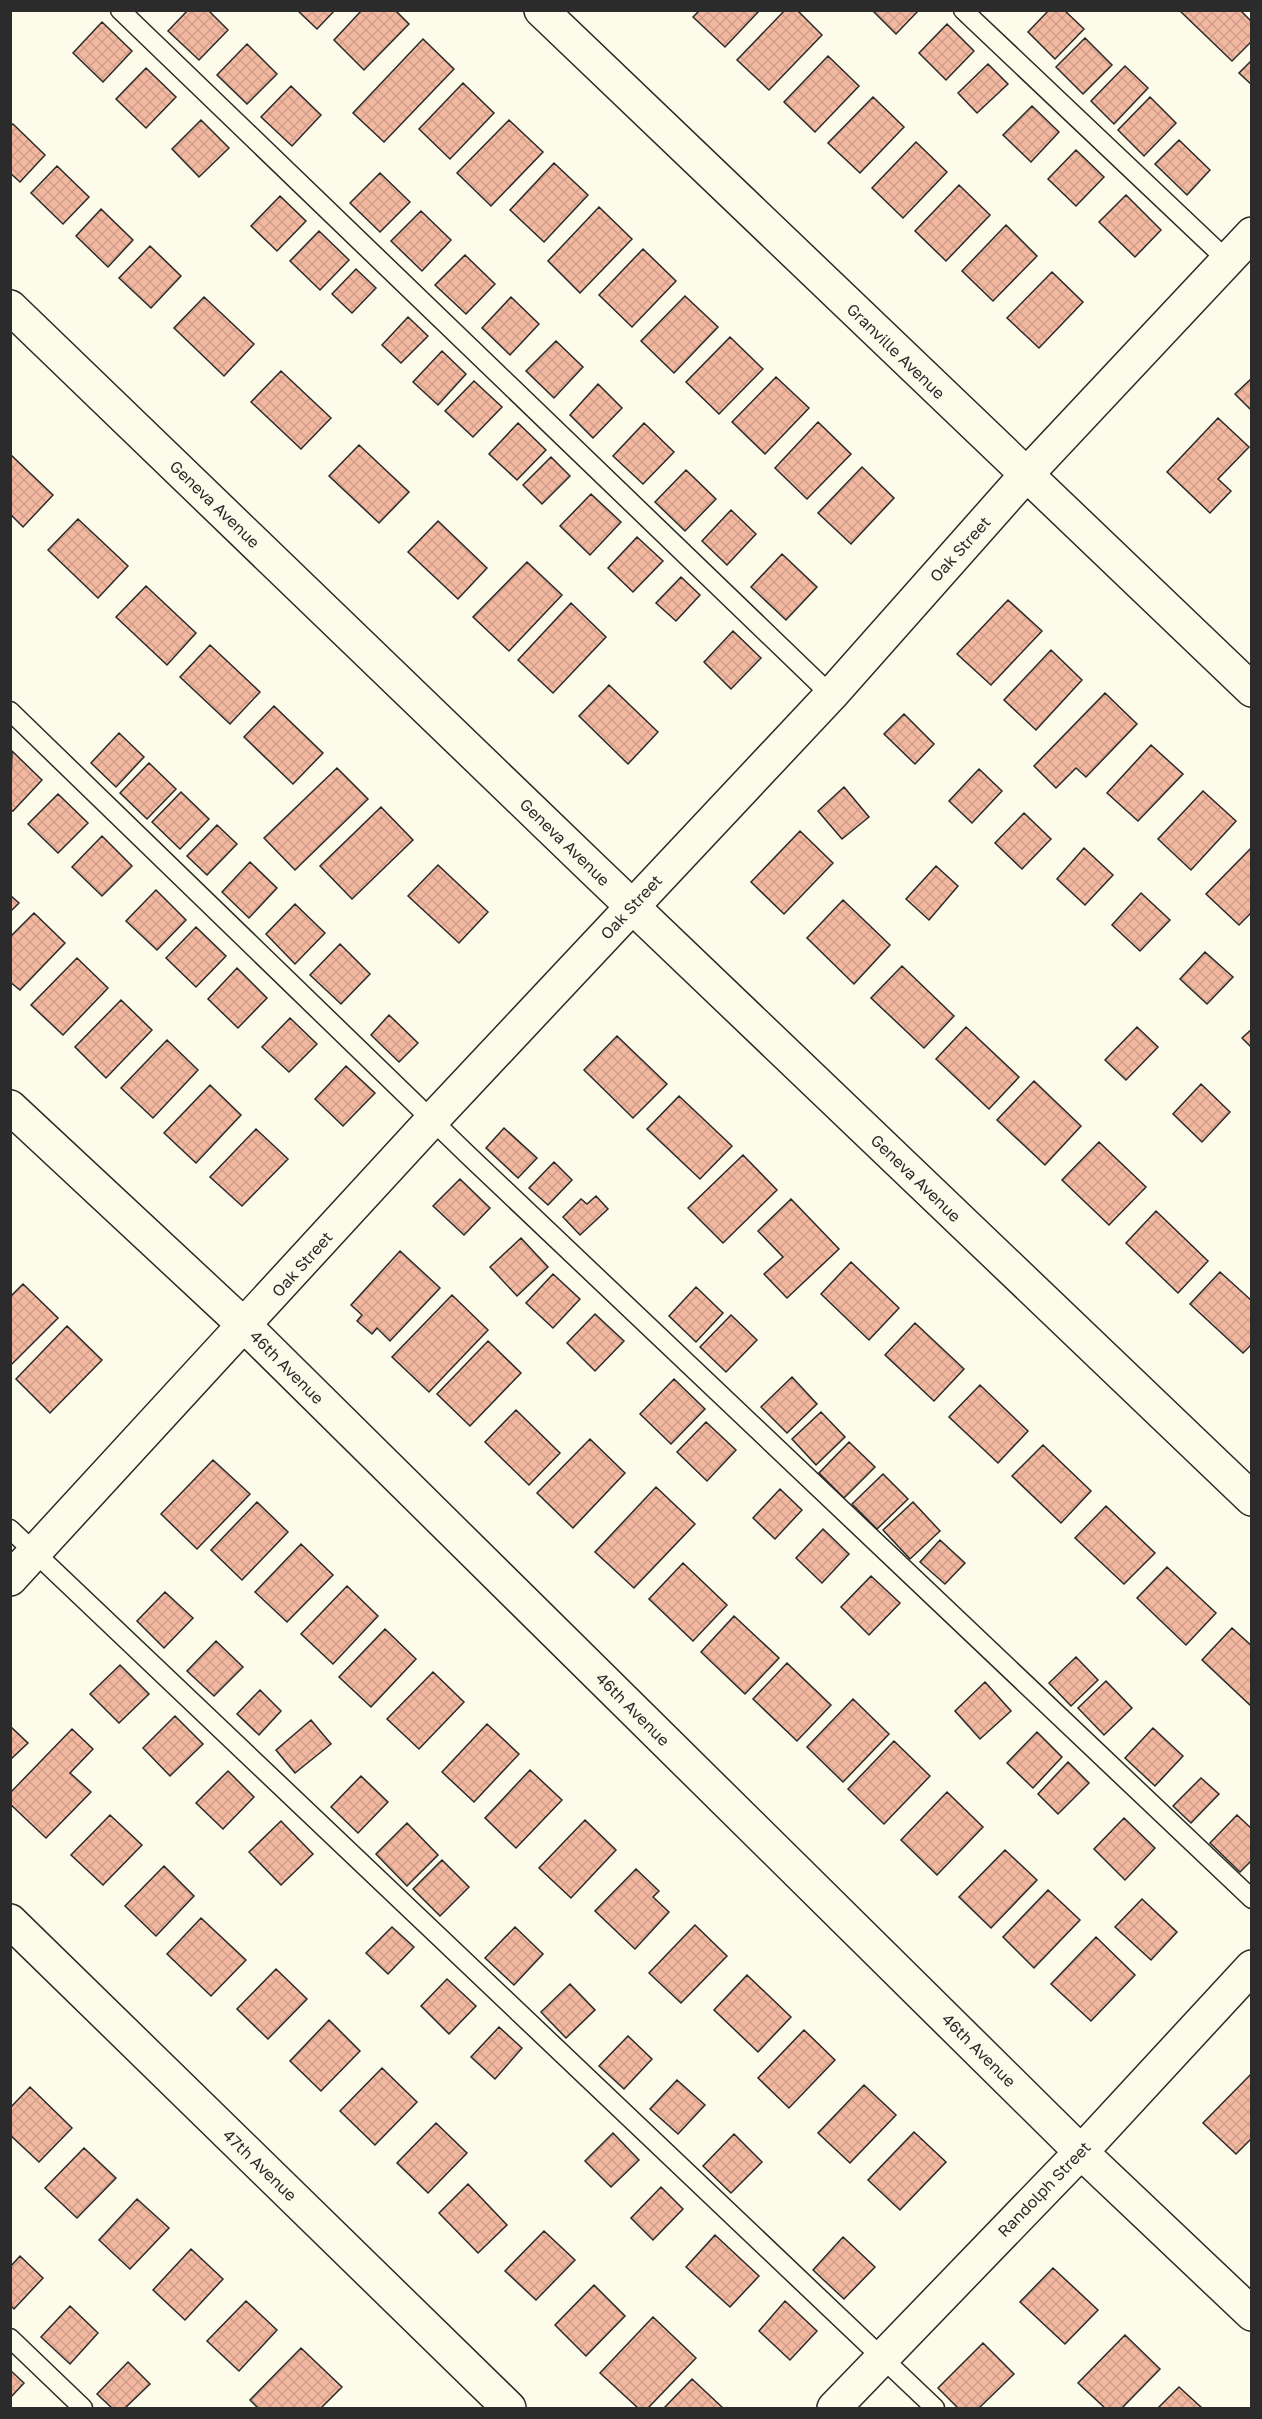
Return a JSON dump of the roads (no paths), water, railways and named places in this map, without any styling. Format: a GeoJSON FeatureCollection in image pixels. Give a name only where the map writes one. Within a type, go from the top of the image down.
{"type":"FeatureCollection","features":[{"type":"Feature","properties":{"kind":"street","name":"Granville Avenue"},"geometry":{"type":"LineString","coordinates":[[542,10],[1251,690]]}},
{"type":"Feature","properties":{"kind":"street","name":"Oak Street"},"geometry":{"type":"LineString","coordinates":[[10,1579],[433,1119],[831,694],[1026,475],[1251,234]]}},
{"type":"Feature","properties":{"kind":"street","name":"Geneva Avenue"},"geometry":{"type":"LineString","coordinates":[[10,307],[1251,1498]]}},
{"type":"Feature","properties":{"kind":"street","name":"46th Avenue"},"geometry":{"type":"LineString","coordinates":[[10,1107],[245,1326],[1081,2152],[1251,2314]]}},
{"type":"Feature","properties":{"kind":"street","name":"47th Avenue"},"geometry":{"type":"LineString","coordinates":[[10,1921],[509,2409]]}},
{"type":"Feature","properties":{"kind":"street","name":"Randolph Street"},"geometry":{"type":"LineString","coordinates":[[834,2409],[881,2357],[1081,2152],[1251,1967]]}},
{"type":"Feature","properties":{"kind":"lane"},"geometry":{"type":"LineString","coordinates":[[120,10],[831,694]]}},
{"type":"Feature","properties":{"kind":"lane"},"geometry":{"type":"LineString","coordinates":[[963,10],[1227,261]]}},
{"type":"Feature","properties":{"kind":"lane"},"geometry":{"type":"LineString","coordinates":[[10,711],[468,1155],[1251,1899]]}},
{"type":"Feature","properties":{"kind":"lane"},"geometry":{"type":"LineString","coordinates":[[10,1529],[934,2409]]}},
{"type":"Feature","properties":{"kind":"lane"},"geometry":{"type":"LineString","coordinates":[[10,2338],[83,2409]]}}]}
